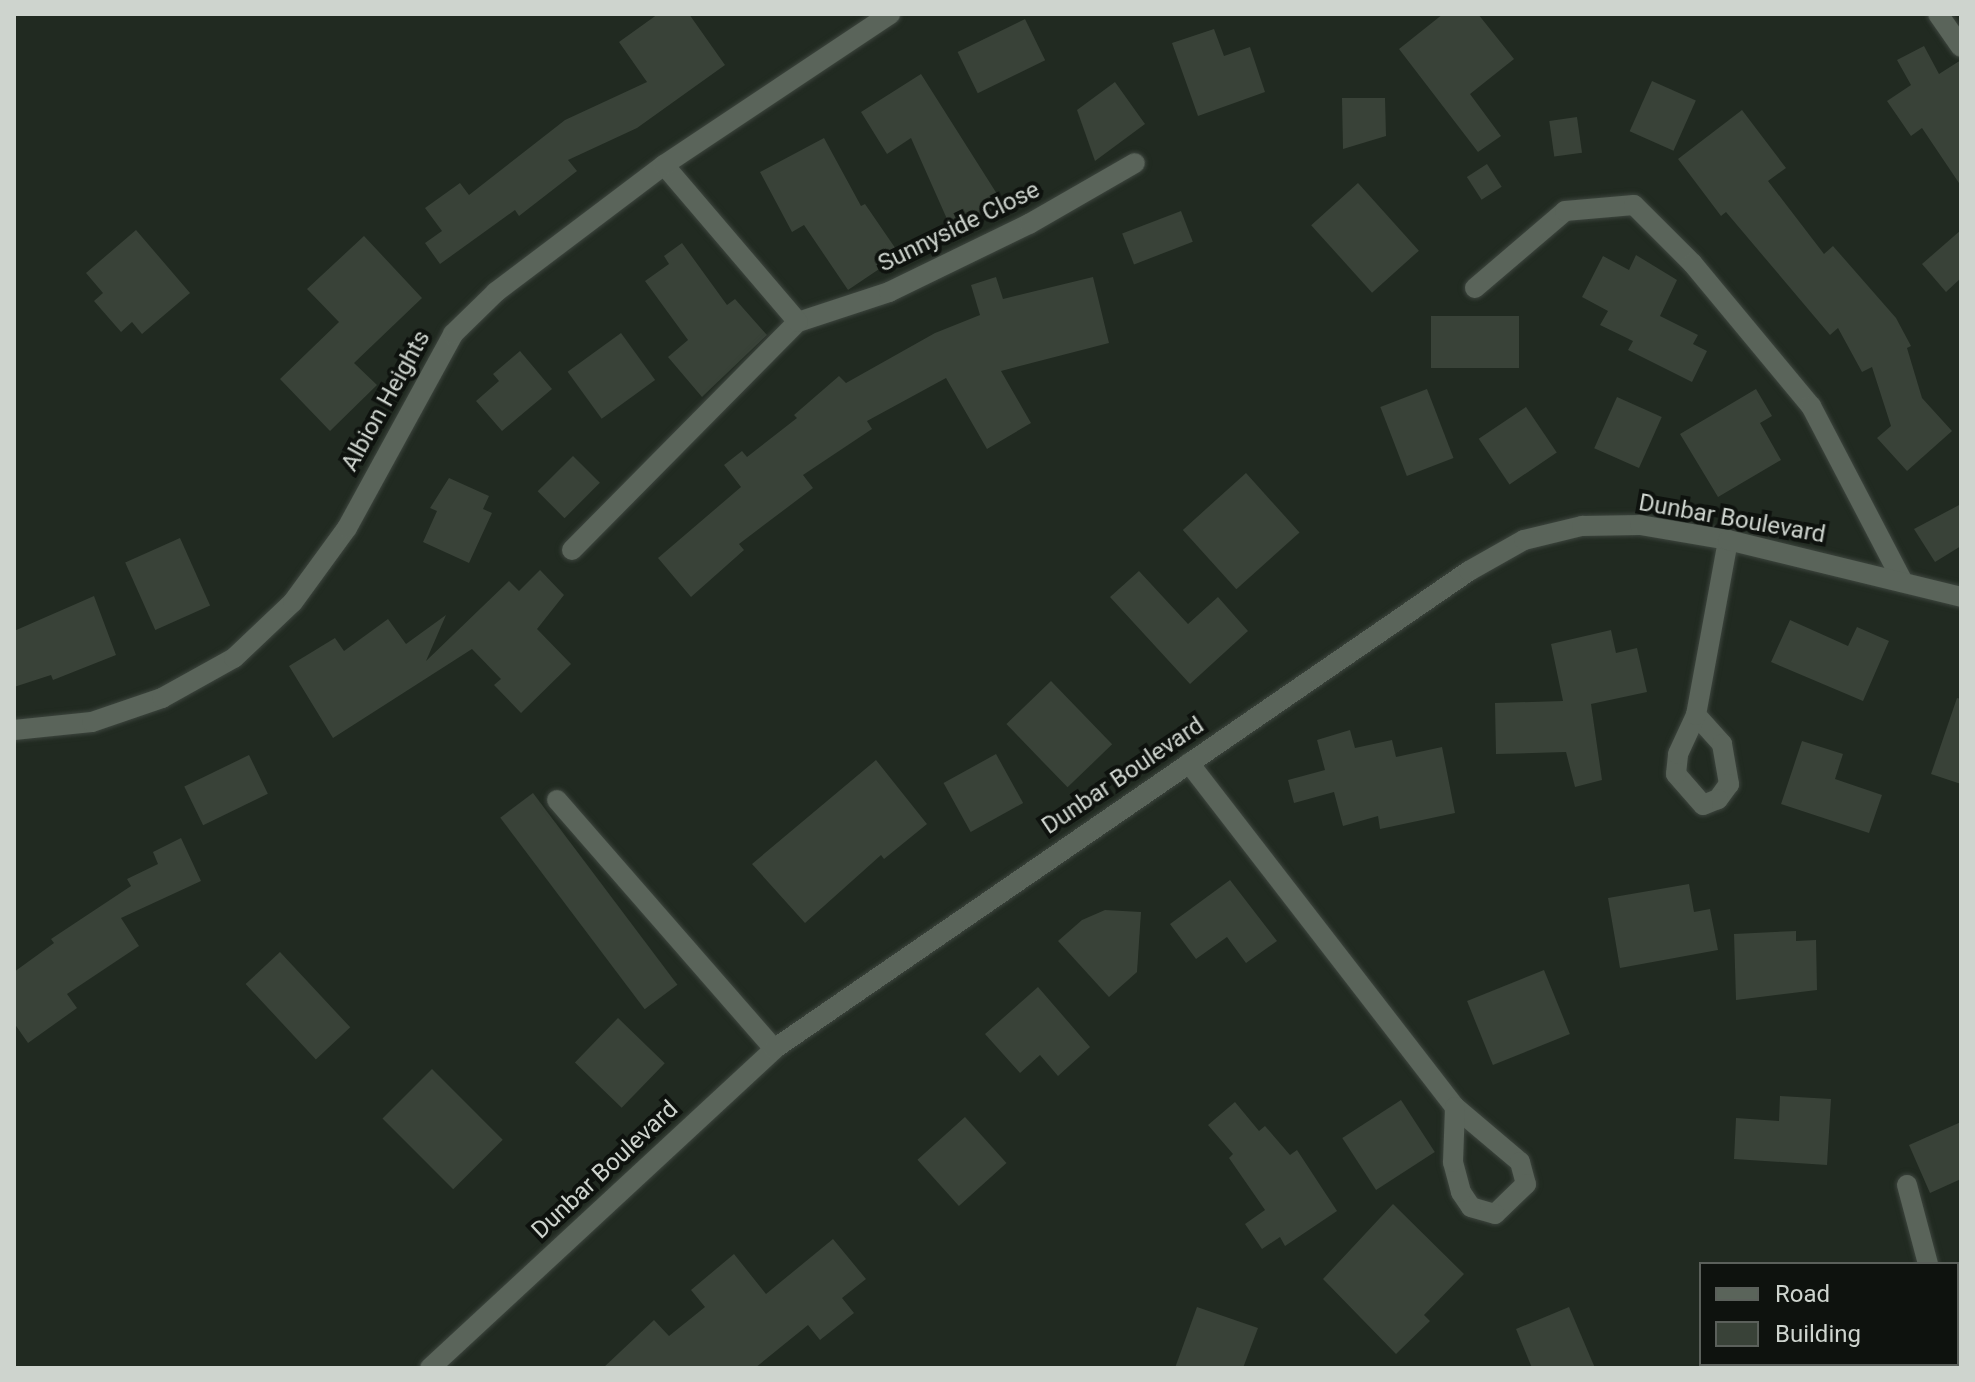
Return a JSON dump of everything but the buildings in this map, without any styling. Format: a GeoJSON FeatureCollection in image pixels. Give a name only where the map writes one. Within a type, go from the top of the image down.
{"type":"FeatureCollection","features":[{"type":"Feature","properties":{"kind":"street","name":"Albion Heights"},"geometry":{"type":"LineString","coordinates":[[14,730],[92,722],[162,698],[234,658],[293,602],[347,528],[453,334],[496,292],[664,165],[890,14]]}},
{"type":"Feature","properties":{"kind":"street"},"geometry":{"type":"LineString","coordinates":[[1938,14],[1961,47]]}},
{"type":"Feature","properties":{"kind":"street","name":"Sunnyside Close"},"geometry":{"type":"LineString","coordinates":[[572,550],[798,322],[903,285],[1029,224],[1135,163]]}},
{"type":"Feature","properties":{"kind":"street"},"geometry":{"type":"LineString","coordinates":[[664,165],[798,322]]}},
{"type":"Feature","properties":{"kind":"street"},"geometry":{"type":"LineString","coordinates":[[1475,288],[1565,211],[1634,205],[1693,264],[1811,406],[1902,580]]}},
{"type":"Feature","properties":{"kind":"street","name":"Dunbar Boulevard"},"geometry":{"type":"LineString","coordinates":[[430,1368],[774,1049],[1469,571],[1524,540],[1582,526],[1640,525],[1728,540],[1902,580],[1961,597]]}},
{"type":"Feature","properties":{"kind":"street"},"geometry":{"type":"LineString","coordinates":[[1696,715],[1728,540]]}},
{"type":"Feature","properties":{"kind":"street"},"geometry":{"type":"LineString","coordinates":[[1189,763],[1455,1107],[1520,1162],[1526,1184],[1495,1214],[1471,1207],[1461,1192],[1453,1162],[1455,1107]]}},
{"type":"Feature","properties":{"kind":"street"},"geometry":{"type":"LineString","coordinates":[[557,800],[774,1049]]}},
{"type":"Feature","properties":{"kind":"street"},"geometry":{"type":"LineString","coordinates":[[1907,1185],[1927,1262]]}}]}
